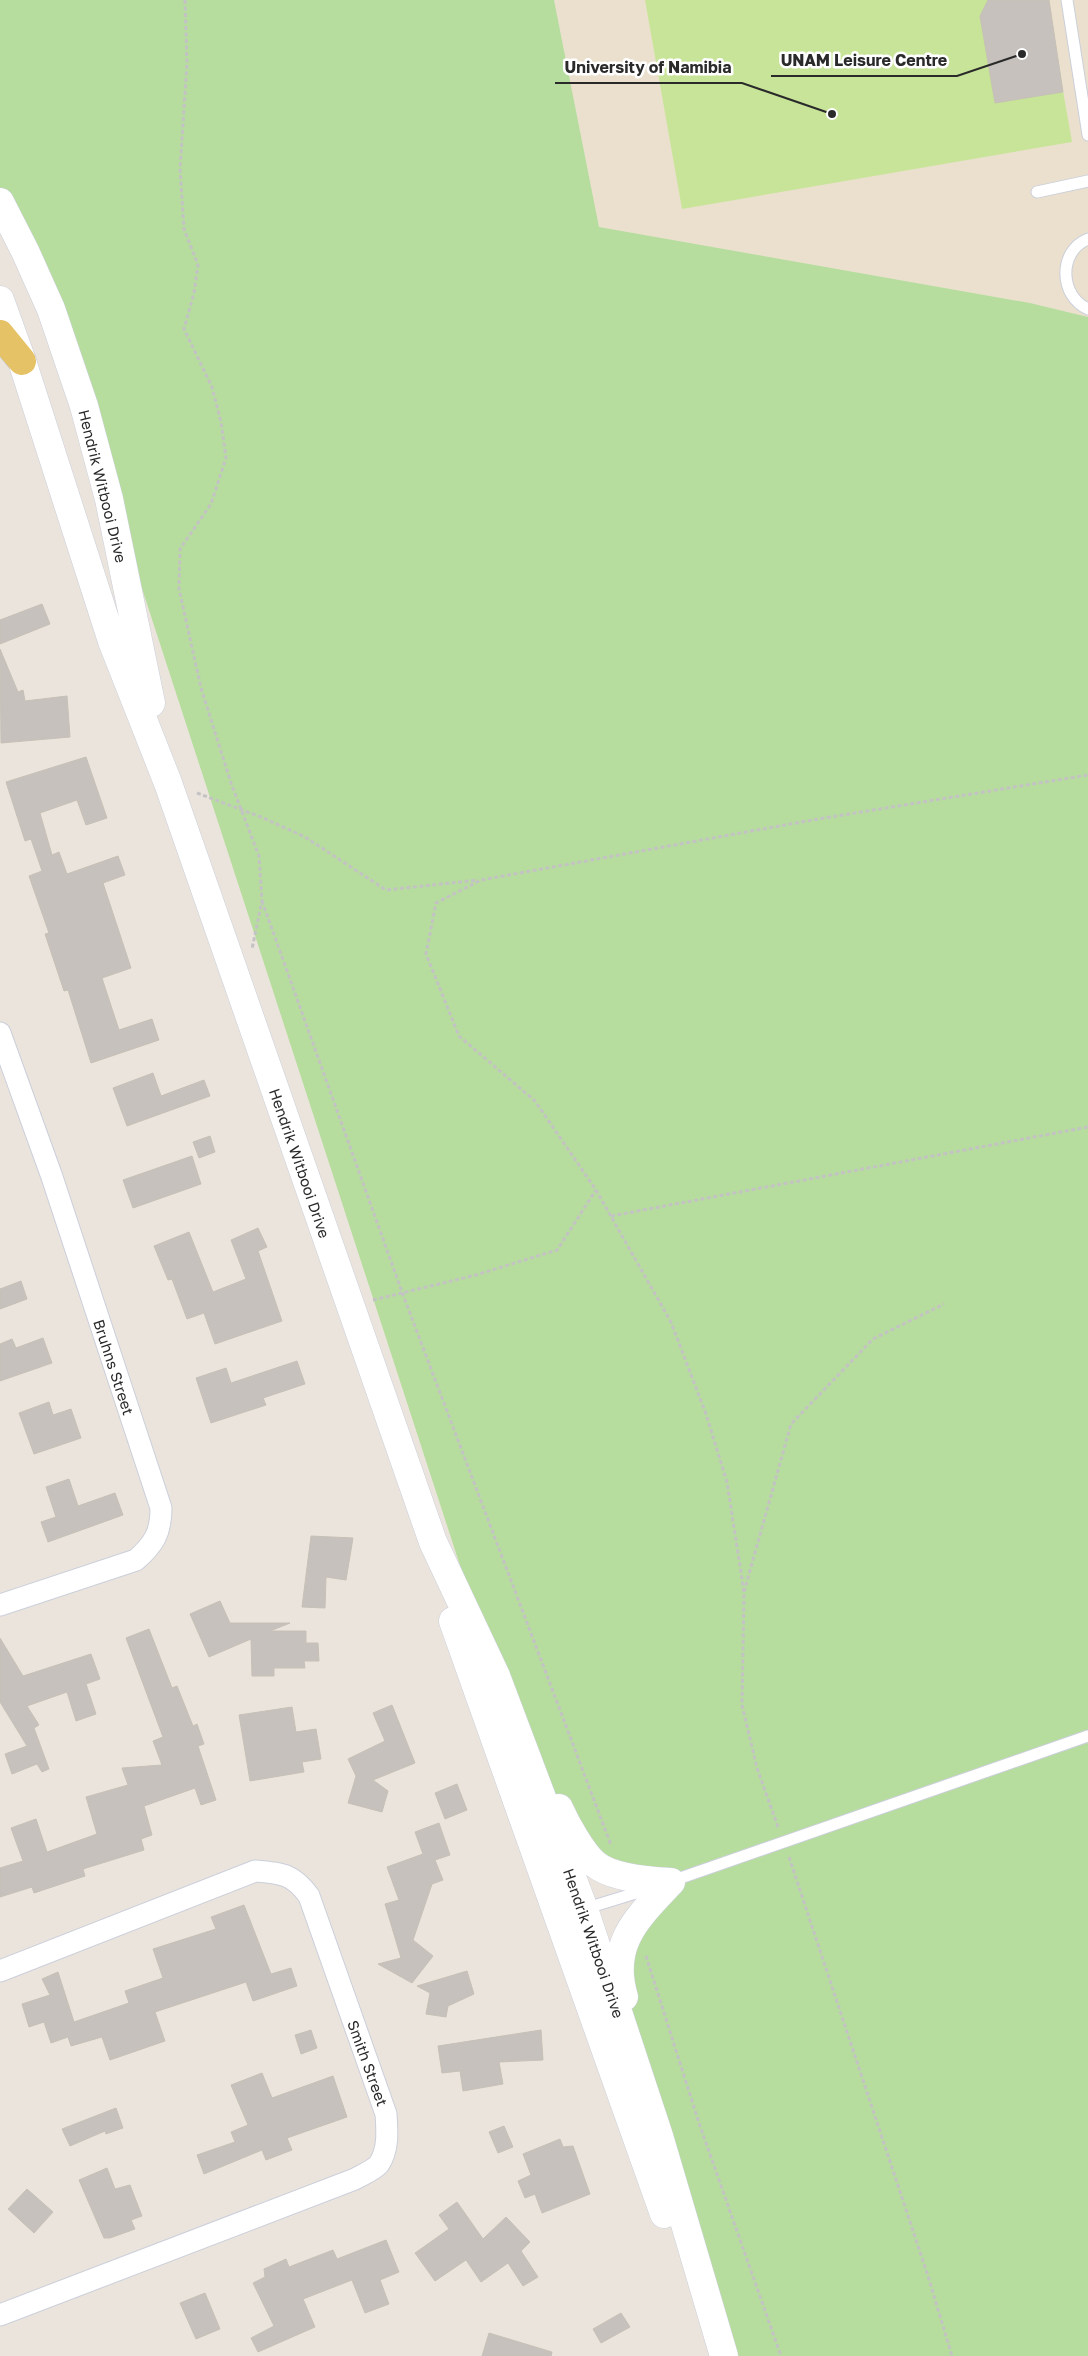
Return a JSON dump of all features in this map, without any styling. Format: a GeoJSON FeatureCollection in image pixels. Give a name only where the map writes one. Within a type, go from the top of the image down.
{"type":"FeatureCollection","features":[{"type":"Feature","properties":{"kind":"main road","name":"Hendrik Witbooi Drive"},"geometry":{"type":"LineString","coordinates":[[0,202],[26,251],[51,309],[84,406],[109,499],[168,783]]}},
{"type":"Feature","properties":{"kind":"main road","name":"Hendrik Witbooi Drive"},"geometry":{"type":"LineString","coordinates":[[0,300],[22,361],[112,641],[168,783],[433,1542],[496,1676],[572,1914],[644,2155],[709,2356]]}},
{"type":"Feature","properties":{"kind":"main road"},"geometry":{"type":"LineString","coordinates":[[0,334],[22,361]]}},
{"type":"Feature","properties":{"kind":"main road","name":"Hendrik Witbooi Drive"},"geometry":{"type":"LineString","coordinates":[[433,1542],[446,1597],[470,1672],[572,1914],[659,2136],[724,2356]]}},
{"type":"Feature","properties":{"kind":"main road"},"geometry":{"type":"LineString","coordinates":[[496,1676],[568,1827],[596,1864],[646,1881],[671,1882]]}},
{"type":"Feature","properties":{"kind":"main road"},"geometry":{"type":"LineString","coordinates":[[659,2136],[659,2112],[620,1983],[623,1946],[635,1920],[671,1882]]}},
{"type":"Feature","properties":{"kind":"street","name":"Bruhns Street"},"geometry":{"type":"LineString","coordinates":[[0,1033],[52,1177],[161,1508],[161,1526],[148,1550],[136,1560],[0,1605]]}},
{"type":"Feature","properties":{"kind":"street","name":"Smith Street"},"geometry":{"type":"LineString","coordinates":[[0,1971],[255,1871],[275,1872],[293,1877],[309,1896],[386,2114],[388,2132],[386,2146],[378,2164],[355,2179],[0,2315]]}},
{"type":"Feature","properties":{"kind":"lane"},"geometry":{"type":"LineString","coordinates":[[1068,0],[1088,135]]}},
{"type":"Feature","properties":{"kind":"lane"},"geometry":{"type":"LineString","coordinates":[[1037,192],[1088,181]]}},
{"type":"Feature","properties":{"kind":"lane"},"geometry":{"type":"LineString","coordinates":[[1087,237],[1069,257],[1065,279],[1074,299],[1088,309]]}},
{"type":"Feature","properties":{"kind":"lane"},"geometry":{"type":"LineString","coordinates":[[572,1914],[671,1882],[1088,1736]]}},
{"type":"Feature","properties":{"kind":"path"},"geometry":{"type":"LineString","coordinates":[[185,0],[187,62],[180,169],[184,229],[198,265],[194,293],[184,329],[212,387],[221,422],[226,458],[211,504],[180,549],[179,589],[201,688],[241,810],[259,856],[262,901],[252,950]]}},
{"type":"Feature","properties":{"kind":"path"},"geometry":{"type":"LineString","coordinates":[[168,783],[305,836],[386,890],[482,880],[818,819],[1088,775]]}},
{"type":"Feature","properties":{"kind":"path"},"geometry":{"type":"LineString","coordinates":[[482,880],[436,903],[426,954],[460,1036],[535,1101],[596,1190],[671,1322],[706,1414],[727,1482],[744,1592],[742,1705],[757,1768],[784,1842],[928,2276],[952,2356]]}},
{"type":"Feature","properties":{"kind":"path"},"geometry":{"type":"LineString","coordinates":[[262,901],[402,1292],[621,1874]]}},
{"type":"Feature","properties":{"kind":"path"},"geometry":{"type":"LineString","coordinates":[[611,1216],[1088,1127]]}},
{"type":"Feature","properties":{"kind":"path"},"geometry":{"type":"LineString","coordinates":[[350,1305],[476,1274],[557,1250],[596,1190]]}},
{"type":"Feature","properties":{"kind":"path"},"geometry":{"type":"LineString","coordinates":[[744,1592],[791,1424],[873,1339],[944,1304]]}},
{"type":"Feature","properties":{"kind":"path"},"geometry":{"type":"LineString","coordinates":[[635,1920],[700,2126],[781,2356]]}},
{"type":"Feature","properties":{"kind":"shaded area"},"geometry":{"type":"Polygon","coordinates":[[[554,0],[1088,0],[1088,317],[1030,303],[599,227],[554,0]]]}},
{"type":"Feature","properties":{"kind":"green space"},"geometry":{"type":"Polygon","coordinates":[[[0,0],[554,0],[599,227],[1030,303],[1088,317],[1088,2356],[724,2356],[620,1967],[671,1882],[621,1874],[568,1827],[496,1676],[51,309],[0,202],[0,0]]]}},
{"type":"Feature","properties":{"kind":"green space"},"geometry":{"type":"Polygon","coordinates":[[[645,0],[1047,0],[1072,142],[682,209],[645,0]]]}},
{"type":"Feature","properties":{"kind":"building"},"geometry":{"type":"Polygon","coordinates":[[[988,0],[1049,0],[1063,92],[995,103],[980,16],[988,0]]]}},
{"type":"Feature","properties":{"kind":"building"},"geometry":{"type":"Polygon","coordinates":[[[42,604],[50,624],[0,644],[0,620],[42,604]]]}},
{"type":"Feature","properties":{"kind":"building"},"geometry":{"type":"Polygon","coordinates":[[[0,649],[18,692],[23,690],[25,701],[67,696],[70,737],[1,743],[0,649]]]}},
{"type":"Feature","properties":{"kind":"building"},"geometry":{"type":"Polygon","coordinates":[[[86,757],[107,818],[86,825],[77,800],[40,813],[52,855],[59,852],[67,874],[118,856],[125,875],[103,883],[131,968],[102,978],[119,1030],[152,1019],[159,1040],[91,1063],[68,990],[64,991],[45,934],[49,933],[29,876],[42,871],[31,839],[25,841],[6,782],[86,757]]]}},
{"type":"Feature","properties":{"kind":"building"},"geometry":{"type":"Polygon","coordinates":[[[153,1073],[161,1096],[204,1080],[210,1096],[127,1126],[113,1088],[153,1073]]]}},
{"type":"Feature","properties":{"kind":"building"},"geometry":{"type":"Polygon","coordinates":[[[210,1136],[215,1152],[199,1158],[193,1142],[210,1136]]]}},
{"type":"Feature","properties":{"kind":"building"},"geometry":{"type":"Polygon","coordinates":[[[192,1156],[201,1184],[133,1208],[123,1180],[192,1156]]]}},
{"type":"Feature","properties":{"kind":"building"},"geometry":{"type":"Polygon","coordinates":[[[258,1228],[267,1247],[258,1251],[282,1321],[215,1344],[204,1313],[187,1319],[172,1279],[168,1280],[154,1246],[189,1232],[213,1292],[246,1279],[231,1240],[258,1228]]]}},
{"type":"Feature","properties":{"kind":"building"},"geometry":{"type":"Polygon","coordinates":[[[21,1281],[27,1299],[0,1309],[0,1289],[21,1281]]]}},
{"type":"Feature","properties":{"kind":"building"},"geometry":{"type":"Polygon","coordinates":[[[43,1338],[52,1363],[0,1381],[0,1344],[12,1339],[16,1348],[43,1338]]]}},
{"type":"Feature","properties":{"kind":"building"},"geometry":{"type":"Polygon","coordinates":[[[297,1361],[305,1384],[263,1398],[266,1405],[211,1423],[196,1378],[226,1368],[231,1383],[297,1361]]]}},
{"type":"Feature","properties":{"kind":"building"},"geometry":{"type":"Polygon","coordinates":[[[49,1402],[53,1415],[71,1409],[81,1438],[34,1454],[19,1413],[49,1402]]]}},
{"type":"Feature","properties":{"kind":"building"},"geometry":{"type":"Polygon","coordinates":[[[69,1479],[78,1506],[115,1493],[123,1515],[48,1542],[41,1522],[56,1517],[46,1487],[69,1479]]]}},
{"type":"Feature","properties":{"kind":"building"},"geometry":{"type":"Polygon","coordinates":[[[311,1536],[353,1538],[346,1580],[326,1577],[325,1608],[302,1607],[311,1536]]]}},
{"type":"Feature","properties":{"kind":"building"},"geometry":{"type":"Polygon","coordinates":[[[220,1601],[230,1623],[290,1623],[270,1631],[306,1631],[306,1643],[318,1643],[319,1661],[304,1661],[305,1668],[274,1668],[274,1676],[252,1676],[251,1639],[209,1657],[190,1614],[220,1601]]]}},
{"type":"Feature","properties":{"kind":"building"},"geometry":{"type":"Polygon","coordinates":[[[149,1629],[172,1688],[177,1686],[193,1726],[197,1724],[204,1744],[198,1746],[216,1800],[201,1805],[195,1788],[144,1806],[152,1835],[141,1839],[144,1850],[83,1869],[85,1876],[34,1893],[32,1887],[0,1897],[0,1868],[23,1861],[11,1828],[36,1819],[47,1852],[97,1834],[86,1797],[128,1785],[122,1768],[162,1765],[153,1741],[163,1737],[126,1638],[149,1629]]]}},
{"type":"Feature","properties":{"kind":"building"},"geometry":{"type":"Polygon","coordinates":[[[0,1638],[23,1676],[91,1654],[100,1679],[86,1684],[96,1714],[76,1721],[67,1692],[27,1706],[39,1725],[34,1728],[49,1769],[42,1772],[37,1764],[12,1774],[5,1754],[27,1746],[0,1702],[0,1638]]]}},
{"type":"Feature","properties":{"kind":"building"},"geometry":{"type":"Polygon","coordinates":[[[392,1705],[415,1763],[373,1780],[388,1791],[382,1812],[348,1803],[356,1776],[348,1759],[385,1741],[373,1713],[392,1705]]]}},
{"type":"Feature","properties":{"kind":"building"},"geometry":{"type":"Polygon","coordinates":[[[292,1707],[296,1732],[316,1729],[321,1759],[302,1762],[304,1772],[250,1781],[239,1715],[292,1707]]]}},
{"type":"Feature","properties":{"kind":"building"},"geometry":{"type":"Polygon","coordinates":[[[457,1784],[467,1810],[445,1819],[435,1793],[457,1784]]]}},
{"type":"Feature","properties":{"kind":"building"},"geometry":{"type":"Polygon","coordinates":[[[439,1823],[450,1855],[435,1860],[443,1880],[432,1884],[413,1940],[433,1956],[412,1983],[378,1964],[401,1958],[385,1904],[399,1900],[387,1867],[423,1854],[415,1832],[439,1823]]]}},
{"type":"Feature","properties":{"kind":"building"},"geometry":{"type":"Polygon","coordinates":[[[244,1905],[271,1974],[291,1968],[297,1986],[253,2001],[246,1982],[155,2012],[165,2041],[110,2060],[102,2037],[71,2046],[68,2037],[51,2043],[44,2022],[29,2027],[22,2004],[50,1995],[42,1979],[58,1972],[74,2022],[129,2003],[125,1991],[163,1978],[153,1949],[216,1929],[211,1917],[244,1905]]]}},
{"type":"Feature","properties":{"kind":"building"},"geometry":{"type":"Polygon","coordinates":[[[467,1971],[474,1994],[448,2006],[446,2017],[426,2014],[430,1993],[417,1986],[467,1971]]]}},
{"type":"Feature","properties":{"kind":"building"},"geometry":{"type":"Polygon","coordinates":[[[311,2030],[317,2048],[301,2054],[295,2035],[311,2030]]]}},
{"type":"Feature","properties":{"kind":"building"},"geometry":{"type":"Polygon","coordinates":[[[541,2030],[543,2060],[499,2062],[503,2084],[463,2091],[460,2071],[442,2073],[438,2046],[541,2030]]]}},
{"type":"Feature","properties":{"kind":"building"},"geometry":{"type":"Polygon","coordinates":[[[262,2073],[272,2098],[333,2076],[347,2117],[287,2138],[292,2150],[266,2160],[262,2150],[204,2174],[197,2155],[235,2142],[231,2132],[248,2125],[231,2085],[262,2073]]]}},
{"type":"Feature","properties":{"kind":"building"},"geometry":{"type":"Polygon","coordinates":[[[116,2108],[123,2128],[106,2134],[105,2131],[70,2146],[62,2129],[116,2108]]]}},
{"type":"Feature","properties":{"kind":"building"},"geometry":{"type":"Polygon","coordinates":[[[504,2126],[513,2147],[498,2153],[489,2132],[504,2126]]]}},
{"type":"Feature","properties":{"kind":"building"},"geometry":{"type":"Polygon","coordinates":[[[560,2139],[563,2147],[573,2146],[590,2194],[542,2213],[535,2194],[525,2198],[518,2181],[531,2175],[523,2154],[560,2139]]]}},
{"type":"Feature","properties":{"kind":"building"},"geometry":{"type":"Polygon","coordinates":[[[107,2168],[115,2189],[130,2185],[142,2216],[131,2220],[135,2229],[110,2238],[104,2238],[79,2180],[107,2168]]]}},
{"type":"Feature","properties":{"kind":"building"},"geometry":{"type":"Polygon","coordinates":[[[27,2189],[53,2212],[34,2233],[8,2209],[27,2189]]]}},
{"type":"Feature","properties":{"kind":"building"},"geometry":{"type":"Polygon","coordinates":[[[457,2202],[483,2239],[506,2217],[530,2242],[521,2251],[538,2277],[523,2286],[508,2263],[481,2282],[466,2260],[435,2281],[415,2253],[449,2229],[439,2215],[457,2202]]]}},
{"type":"Feature","properties":{"kind":"building"},"geometry":{"type":"Polygon","coordinates":[[[386,2240],[399,2272],[380,2280],[389,2304],[365,2313],[352,2280],[303,2299],[315,2327],[258,2352],[251,2338],[274,2326],[253,2283],[265,2277],[264,2269],[286,2259],[289,2267],[333,2250],[337,2259],[386,2240]]]}},
{"type":"Feature","properties":{"kind":"building"},"geometry":{"type":"Polygon","coordinates":[[[205,2293],[220,2329],[196,2339],[180,2303],[205,2293]]]}},
{"type":"Feature","properties":{"kind":"building"},"geometry":{"type":"Polygon","coordinates":[[[621,2313],[630,2327],[601,2343],[593,2329],[621,2313]]]}},
{"type":"Feature","properties":{"kind":"building"},"geometry":{"type":"Polygon","coordinates":[[[489,2333],[552,2352],[551,2356],[482,2356],[489,2333]]]}},
{"type":"Feature","properties":{"kind":"place","name":"UNAM Leisure Centre"},"geometry":{"type":"Point","coordinates":[1022,54]}},
{"type":"Feature","properties":{"kind":"place","name":"University of Namibia"},"geometry":{"type":"Point","coordinates":[832,114]}}]}
